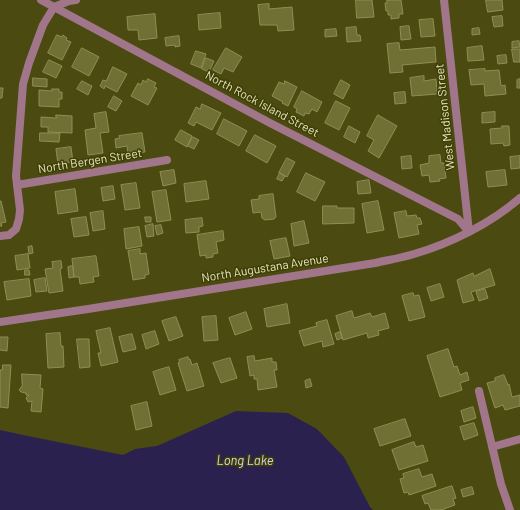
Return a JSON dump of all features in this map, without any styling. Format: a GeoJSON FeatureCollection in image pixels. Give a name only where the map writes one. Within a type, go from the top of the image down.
{"type":"FeatureCollection","features":[{"type":"Feature","properties":{"kind":"street","name":"North Rock Island Street"},"geometry":{"type":"LineString","coordinates":[[41,0],[270,123],[458,219],[469,232]]}},
{"type":"Feature","properties":{"kind":"street"},"geometry":{"type":"LineString","coordinates":[[0,236],[8,235],[16,229],[19,219],[20,210],[16,176],[23,84],[28,63],[43,25],[54,7],[76,0]]}},
{"type":"Feature","properties":{"kind":"street","name":"West Madison Street"},"geometry":{"type":"LineString","coordinates":[[444,0],[469,232]]}},
{"type":"Feature","properties":{"kind":"street","name":"North Bergen Street"},"geometry":{"type":"LineString","coordinates":[[17,184],[167,160]]}},
{"type":"Feature","properties":{"kind":"street","name":"North Augustana Avenue"},"geometry":{"type":"LineString","coordinates":[[0,322],[375,263],[415,254],[460,237],[482,225],[520,198]]}},
{"type":"Feature","properties":{"kind":"street"},"geometry":{"type":"LineString","coordinates":[[478,391],[501,484],[510,510]]}},
{"type":"Feature","properties":{"kind":"street"},"geometry":{"type":"LineString","coordinates":[[492,447],[520,439]]}},
{"type":"Feature","properties":{"kind":"water","name":"Long Lake"},"geometry":{"type":"Polygon","coordinates":[[[236,411],[288,413],[317,429],[344,457],[373,510],[0,510],[0,430],[123,455],[135,449],[157,446],[236,411]]]}},
{"type":"Feature","properties":{"kind":"building"},"geometry":{"type":"Polygon","coordinates":[[[356,0],[372,0],[374,17],[357,18],[356,0]]]}},
{"type":"Feature","properties":{"kind":"building"},"geometry":{"type":"Polygon","coordinates":[[[387,0],[401,0],[403,14],[399,14],[399,18],[391,19],[391,15],[388,15],[385,3],[387,3],[387,0]]]}},
{"type":"Feature","properties":{"kind":"building"},"geometry":{"type":"Polygon","coordinates":[[[486,0],[502,0],[503,10],[488,12],[486,0]]]}},
{"type":"Feature","properties":{"kind":"building"},"geometry":{"type":"Polygon","coordinates":[[[269,4],[269,9],[292,7],[294,30],[278,31],[277,25],[260,25],[258,5],[269,4]]]}},
{"type":"Feature","properties":{"kind":"building"},"geometry":{"type":"Polygon","coordinates":[[[220,13],[221,28],[199,30],[198,15],[220,13]]]}},
{"type":"Feature","properties":{"kind":"building"},"geometry":{"type":"Polygon","coordinates":[[[155,14],[157,38],[139,40],[138,30],[128,30],[127,17],[155,14]]]}},
{"type":"Feature","properties":{"kind":"building"},"geometry":{"type":"Polygon","coordinates":[[[502,16],[503,26],[494,27],[492,17],[502,16]]]}},
{"type":"Feature","properties":{"kind":"building"},"geometry":{"type":"Polygon","coordinates":[[[433,19],[435,36],[421,37],[419,20],[433,19]]]}},
{"type":"Feature","properties":{"kind":"building"},"geometry":{"type":"Polygon","coordinates":[[[409,26],[411,39],[401,40],[400,27],[409,26]]]}},
{"type":"Feature","properties":{"kind":"building"},"geometry":{"type":"Polygon","coordinates":[[[356,27],[357,35],[360,35],[361,41],[347,42],[346,28],[356,27]]]}},
{"type":"Feature","properties":{"kind":"building"},"geometry":{"type":"Polygon","coordinates":[[[479,28],[480,34],[472,35],[472,29],[479,28]]]}},
{"type":"Feature","properties":{"kind":"building"},"geometry":{"type":"Polygon","coordinates":[[[336,29],[337,36],[325,37],[325,30],[336,29]]]}},
{"type":"Feature","properties":{"kind":"building"},"geometry":{"type":"Polygon","coordinates":[[[57,35],[62,37],[63,35],[67,38],[66,40],[71,42],[62,60],[48,53],[57,35]]]}},
{"type":"Feature","properties":{"kind":"building"},"geometry":{"type":"Polygon","coordinates":[[[179,36],[180,46],[166,46],[165,38],[179,36]]]}},
{"type":"Feature","properties":{"kind":"building"},"geometry":{"type":"Polygon","coordinates":[[[519,41],[520,47],[512,48],[512,42],[519,41]]]}},
{"type":"Feature","properties":{"kind":"building"},"geometry":{"type":"Polygon","coordinates":[[[399,43],[400,50],[435,47],[436,62],[402,65],[403,72],[390,73],[387,44],[399,43]]]}},
{"type":"Feature","properties":{"kind":"building"},"geometry":{"type":"Polygon","coordinates":[[[482,46],[484,60],[468,61],[467,48],[482,46]]]}},
{"type":"Feature","properties":{"kind":"building"},"geometry":{"type":"Polygon","coordinates":[[[82,48],[99,57],[89,76],[72,67],[82,48]]]}},
{"type":"Feature","properties":{"kind":"building"},"geometry":{"type":"Polygon","coordinates":[[[226,48],[242,57],[233,72],[224,68],[221,74],[213,70],[226,48]]]}},
{"type":"Feature","properties":{"kind":"building"},"geometry":{"type":"Polygon","coordinates":[[[512,49],[520,49],[520,62],[514,62],[512,49]]]}},
{"type":"Feature","properties":{"kind":"building"},"geometry":{"type":"Polygon","coordinates":[[[196,51],[206,54],[201,68],[191,64],[196,51]]]}},
{"type":"Feature","properties":{"kind":"building"},"geometry":{"type":"Polygon","coordinates":[[[506,55],[507,63],[498,64],[497,56],[506,55]]]}},
{"type":"Feature","properties":{"kind":"building"},"geometry":{"type":"Polygon","coordinates":[[[206,58],[214,61],[209,72],[202,69],[206,58]]]}},
{"type":"Feature","properties":{"kind":"building"},"geometry":{"type":"Polygon","coordinates":[[[49,60],[62,66],[56,78],[43,72],[49,60]]]}},
{"type":"Feature","properties":{"kind":"building"},"geometry":{"type":"Polygon","coordinates":[[[113,67],[127,74],[117,92],[105,86],[104,89],[100,86],[103,80],[106,81],[113,67]]]}},
{"type":"Feature","properties":{"kind":"building"},"geometry":{"type":"Polygon","coordinates":[[[485,69],[485,71],[499,70],[501,86],[505,85],[506,94],[485,96],[484,84],[471,85],[469,70],[485,69]]]}},
{"type":"Feature","properties":{"kind":"building"},"geometry":{"type":"Polygon","coordinates":[[[424,76],[424,81],[436,79],[437,94],[412,96],[410,78],[424,76]]]}},
{"type":"Feature","properties":{"kind":"building"},"geometry":{"type":"Polygon","coordinates":[[[33,78],[47,79],[47,87],[33,86],[33,78]]]}},
{"type":"Feature","properties":{"kind":"building"},"geometry":{"type":"Polygon","coordinates":[[[148,79],[156,83],[154,87],[157,88],[148,105],[131,96],[138,83],[141,85],[143,80],[146,82],[148,79]]]}},
{"type":"Feature","properties":{"kind":"building"},"geometry":{"type":"Polygon","coordinates":[[[520,79],[520,88],[517,88],[517,80],[520,79]]]}},
{"type":"Feature","properties":{"kind":"building"},"geometry":{"type":"Polygon","coordinates":[[[341,80],[350,85],[343,99],[334,94],[341,80]]]}},
{"type":"Feature","properties":{"kind":"building"},"geometry":{"type":"Polygon","coordinates":[[[82,81],[92,86],[88,95],[77,89],[82,81]]]}},
{"type":"Feature","properties":{"kind":"building"},"geometry":{"type":"Polygon","coordinates":[[[285,81],[297,87],[288,106],[272,96],[279,82],[284,84],[285,81]]]}},
{"type":"Feature","properties":{"kind":"building"},"geometry":{"type":"Polygon","coordinates":[[[0,88],[3,88],[2,98],[0,98],[0,88]]]}},
{"type":"Feature","properties":{"kind":"building"},"geometry":{"type":"Polygon","coordinates":[[[52,89],[59,89],[59,92],[62,92],[62,99],[59,99],[59,107],[39,106],[39,90],[52,91],[52,89]]]}},
{"type":"Feature","properties":{"kind":"building"},"geometry":{"type":"Polygon","coordinates":[[[302,91],[322,102],[317,112],[312,109],[309,114],[305,113],[304,116],[296,112],[297,109],[294,107],[302,91]]]}},
{"type":"Feature","properties":{"kind":"building"},"geometry":{"type":"Polygon","coordinates":[[[405,92],[406,103],[395,104],[394,93],[405,92]]]}},
{"type":"Feature","properties":{"kind":"building"},"geometry":{"type":"Polygon","coordinates":[[[114,96],[122,101],[116,111],[108,107],[114,96]]]}},
{"type":"Feature","properties":{"kind":"building"},"geometry":{"type":"Polygon","coordinates":[[[336,101],[350,108],[339,130],[325,123],[336,101]]]}},
{"type":"Feature","properties":{"kind":"building"},"geometry":{"type":"Polygon","coordinates":[[[202,104],[221,113],[212,130],[196,122],[194,126],[188,123],[196,107],[200,109],[202,104]]]}},
{"type":"Feature","properties":{"kind":"building"},"geometry":{"type":"Polygon","coordinates":[[[106,112],[109,132],[100,133],[103,153],[88,155],[85,130],[96,128],[94,114],[106,112]]]}},
{"type":"Feature","properties":{"kind":"building"},"geometry":{"type":"Polygon","coordinates":[[[495,112],[495,122],[482,123],[482,113],[495,112]]]}},
{"type":"Feature","properties":{"kind":"building"},"geometry":{"type":"Polygon","coordinates":[[[56,115],[72,116],[72,133],[48,132],[48,127],[41,127],[41,117],[56,118],[56,115]]]}},
{"type":"Feature","properties":{"kind":"building"},"geometry":{"type":"Polygon","coordinates":[[[378,115],[397,126],[379,158],[368,151],[374,140],[367,136],[378,115]]]}},
{"type":"Feature","properties":{"kind":"building"},"geometry":{"type":"Polygon","coordinates":[[[224,119],[247,131],[239,146],[217,134],[224,119]]]}},
{"type":"Feature","properties":{"kind":"building"},"geometry":{"type":"Polygon","coordinates":[[[349,126],[360,132],[355,143],[344,137],[349,126]]]}},
{"type":"Feature","properties":{"kind":"building"},"geometry":{"type":"Polygon","coordinates":[[[502,126],[509,126],[510,145],[504,146],[503,143],[491,144],[490,129],[502,128],[502,126]]]}},
{"type":"Feature","properties":{"kind":"building"},"geometry":{"type":"Polygon","coordinates":[[[181,130],[192,136],[187,147],[175,140],[181,130]]]}},
{"type":"Feature","properties":{"kind":"building"},"geometry":{"type":"Polygon","coordinates":[[[40,133],[60,133],[59,142],[40,141],[40,133]]]}},
{"type":"Feature","properties":{"kind":"building"},"geometry":{"type":"Polygon","coordinates":[[[142,133],[145,152],[128,154],[127,146],[116,148],[115,139],[120,138],[119,136],[142,133]]]}},
{"type":"Feature","properties":{"kind":"building"},"geometry":{"type":"Polygon","coordinates":[[[255,135],[276,146],[267,163],[246,151],[255,135]]]}},
{"type":"Feature","properties":{"kind":"building"},"geometry":{"type":"Polygon","coordinates":[[[193,137],[199,140],[194,149],[188,146],[193,137]]]}},
{"type":"Feature","properties":{"kind":"building"},"geometry":{"type":"Polygon","coordinates":[[[71,147],[73,162],[58,164],[56,149],[71,147]]]}},
{"type":"Feature","properties":{"kind":"building"},"geometry":{"type":"Polygon","coordinates":[[[440,155],[441,163],[444,163],[446,178],[439,179],[440,181],[430,182],[429,175],[422,176],[420,165],[429,163],[429,156],[440,155]]]}},
{"type":"Feature","properties":{"kind":"building"},"geometry":{"type":"Polygon","coordinates":[[[411,156],[412,168],[402,169],[401,157],[411,156]]]}},
{"type":"Feature","properties":{"kind":"building"},"geometry":{"type":"Polygon","coordinates":[[[520,156],[520,168],[511,169],[510,157],[520,156]]]}},
{"type":"Feature","properties":{"kind":"building"},"geometry":{"type":"Polygon","coordinates":[[[287,158],[295,162],[287,177],[279,173],[287,158]]]}},
{"type":"Feature","properties":{"kind":"building"},"geometry":{"type":"Polygon","coordinates":[[[174,170],[176,183],[163,186],[160,172],[174,170]]]}},
{"type":"Feature","properties":{"kind":"building"},"geometry":{"type":"Polygon","coordinates":[[[505,170],[507,185],[488,187],[486,172],[505,170]]]}},
{"type":"Feature","properties":{"kind":"building"},"geometry":{"type":"Polygon","coordinates":[[[280,173],[285,176],[282,181],[277,179],[280,173]]]}},
{"type":"Feature","properties":{"kind":"building"},"geometry":{"type":"Polygon","coordinates":[[[306,173],[325,182],[315,201],[297,192],[306,173]]]}},
{"type":"Feature","properties":{"kind":"building"},"geometry":{"type":"Polygon","coordinates":[[[369,180],[371,193],[358,194],[357,182],[369,180]]]}},
{"type":"Feature","properties":{"kind":"building"},"geometry":{"type":"Polygon","coordinates":[[[206,181],[209,199],[186,202],[184,184],[206,181]]]}},
{"type":"Feature","properties":{"kind":"building"},"geometry":{"type":"Polygon","coordinates":[[[136,183],[140,208],[125,210],[121,185],[136,183]]]}},
{"type":"Feature","properties":{"kind":"building"},"geometry":{"type":"Polygon","coordinates":[[[113,186],[115,199],[103,201],[101,188],[113,186]]]}},
{"type":"Feature","properties":{"kind":"building"},"geometry":{"type":"Polygon","coordinates":[[[75,189],[78,211],[58,214],[55,192],[75,189]]]}},
{"type":"Feature","properties":{"kind":"building"},"geometry":{"type":"Polygon","coordinates":[[[166,190],[171,220],[157,222],[152,192],[166,190]]]}},
{"type":"Feature","properties":{"kind":"building"},"geometry":{"type":"Polygon","coordinates":[[[273,194],[276,217],[274,219],[265,220],[262,218],[261,212],[253,213],[251,200],[259,199],[259,196],[273,194]]]}},
{"type":"Feature","properties":{"kind":"building"},"geometry":{"type":"Polygon","coordinates":[[[0,201],[6,222],[1,223],[2,226],[0,226],[0,201]]]}},
{"type":"Feature","properties":{"kind":"building"},"geometry":{"type":"Polygon","coordinates":[[[378,201],[384,230],[367,233],[362,204],[378,201]]]}},
{"type":"Feature","properties":{"kind":"building"},"geometry":{"type":"Polygon","coordinates":[[[323,206],[354,208],[354,223],[323,224],[323,206]]]}},
{"type":"Feature","properties":{"kind":"building"},"geometry":{"type":"Polygon","coordinates":[[[103,211],[105,229],[93,231],[90,213],[103,211]]]}},
{"type":"Feature","properties":{"kind":"building"},"geometry":{"type":"Polygon","coordinates":[[[406,211],[407,216],[416,215],[417,218],[420,218],[422,224],[417,225],[419,234],[399,238],[394,213],[406,211]]]}},
{"type":"Feature","properties":{"kind":"building"},"geometry":{"type":"Polygon","coordinates":[[[86,217],[89,235],[74,237],[71,219],[86,217]]]}},
{"type":"Feature","properties":{"kind":"building"},"geometry":{"type":"Polygon","coordinates":[[[145,217],[151,217],[151,222],[146,222],[145,217]]]}},
{"type":"Feature","properties":{"kind":"building"},"geometry":{"type":"Polygon","coordinates":[[[202,218],[203,226],[199,227],[199,232],[186,233],[185,220],[202,218]]]}},
{"type":"Feature","properties":{"kind":"building"},"geometry":{"type":"Polygon","coordinates":[[[304,221],[309,243],[294,246],[291,224],[304,221]]]}},
{"type":"Feature","properties":{"kind":"building"},"geometry":{"type":"Polygon","coordinates":[[[153,224],[154,236],[147,237],[145,226],[153,224]]]}},
{"type":"Feature","properties":{"kind":"building"},"geometry":{"type":"Polygon","coordinates":[[[161,225],[163,233],[157,235],[155,226],[161,225]]]}},
{"type":"Feature","properties":{"kind":"building"},"geometry":{"type":"Polygon","coordinates":[[[139,227],[142,246],[126,249],[124,229],[139,227]]]}},
{"type":"Feature","properties":{"kind":"building"},"geometry":{"type":"Polygon","coordinates":[[[223,231],[224,240],[216,242],[218,253],[213,254],[213,257],[206,258],[206,255],[200,256],[197,235],[223,231]]]}},
{"type":"Feature","properties":{"kind":"building"},"geometry":{"type":"Polygon","coordinates":[[[286,238],[290,256],[274,259],[270,241],[286,238]]]}},
{"type":"Feature","properties":{"kind":"building"},"geometry":{"type":"Polygon","coordinates":[[[32,246],[33,253],[29,254],[28,247],[32,246]]]}},
{"type":"Feature","properties":{"kind":"building"},"geometry":{"type":"Polygon","coordinates":[[[140,249],[140,254],[146,253],[149,274],[145,275],[145,278],[133,280],[128,251],[140,249]]]}},
{"type":"Feature","properties":{"kind":"building"},"geometry":{"type":"Polygon","coordinates":[[[28,254],[30,268],[17,270],[15,256],[28,254]]]}},
{"type":"Feature","properties":{"kind":"building"},"geometry":{"type":"Polygon","coordinates":[[[96,256],[99,276],[93,277],[94,282],[80,284],[79,277],[74,277],[72,259],[96,256]]]}},
{"type":"Feature","properties":{"kind":"building"},"geometry":{"type":"Polygon","coordinates":[[[61,261],[62,268],[60,269],[63,291],[49,293],[45,269],[53,268],[52,262],[61,261]]]}},
{"type":"Feature","properties":{"kind":"building"},"geometry":{"type":"Polygon","coordinates":[[[73,266],[74,277],[69,278],[68,267],[73,266]]]}},
{"type":"Feature","properties":{"kind":"building"},"geometry":{"type":"Polygon","coordinates":[[[490,269],[495,285],[471,292],[474,300],[463,303],[457,280],[473,273],[474,276],[490,269]]]}},
{"type":"Feature","properties":{"kind":"building"},"geometry":{"type":"Polygon","coordinates":[[[25,270],[29,270],[30,275],[25,275],[25,270]]]}},
{"type":"Feature","properties":{"kind":"building"},"geometry":{"type":"Polygon","coordinates":[[[45,278],[47,291],[36,292],[34,280],[45,278]]]}},
{"type":"Feature","properties":{"kind":"building"},"geometry":{"type":"Polygon","coordinates":[[[29,279],[31,296],[7,300],[4,282],[29,279]]]}},
{"type":"Feature","properties":{"kind":"building"},"geometry":{"type":"Polygon","coordinates":[[[440,284],[444,297],[431,301],[427,288],[440,284]]]}},
{"type":"Feature","properties":{"kind":"building"},"geometry":{"type":"Polygon","coordinates":[[[485,289],[488,298],[479,301],[476,292],[485,289]]]}},
{"type":"Feature","properties":{"kind":"building"},"geometry":{"type":"Polygon","coordinates":[[[413,293],[414,296],[419,295],[425,317],[409,321],[402,296],[413,293]]]}},
{"type":"Feature","properties":{"kind":"building"},"geometry":{"type":"Polygon","coordinates":[[[287,304],[290,323],[267,327],[264,309],[287,304]]]}},
{"type":"Feature","properties":{"kind":"building"},"geometry":{"type":"Polygon","coordinates":[[[352,311],[354,318],[370,313],[372,317],[385,313],[389,328],[378,331],[379,335],[368,338],[367,333],[343,340],[336,316],[352,311]]]}},
{"type":"Feature","properties":{"kind":"building"},"geometry":{"type":"Polygon","coordinates":[[[246,312],[252,329],[235,335],[229,318],[246,312]]]}},
{"type":"Feature","properties":{"kind":"building"},"geometry":{"type":"Polygon","coordinates":[[[216,316],[218,340],[204,341],[202,317],[216,316]]]}},
{"type":"Feature","properties":{"kind":"building"},"geometry":{"type":"Polygon","coordinates":[[[176,317],[183,336],[169,341],[162,321],[176,317]]]}},
{"type":"Feature","properties":{"kind":"building"},"geometry":{"type":"Polygon","coordinates":[[[327,320],[334,344],[323,347],[322,341],[304,346],[299,331],[317,326],[316,323],[327,320]]]}},
{"type":"Feature","properties":{"kind":"building"},"geometry":{"type":"Polygon","coordinates":[[[110,328],[118,362],[101,366],[98,353],[101,353],[96,331],[110,328]]]}},
{"type":"Feature","properties":{"kind":"building"},"geometry":{"type":"Polygon","coordinates":[[[155,331],[159,344],[146,349],[142,335],[155,331]]]}},
{"type":"Feature","properties":{"kind":"building"},"geometry":{"type":"Polygon","coordinates":[[[340,332],[342,338],[337,340],[335,334],[340,332]]]}},
{"type":"Feature","properties":{"kind":"building"},"geometry":{"type":"Polygon","coordinates":[[[60,333],[61,346],[63,346],[64,367],[48,368],[46,334],[60,333]]]}},
{"type":"Feature","properties":{"kind":"building"},"geometry":{"type":"Polygon","coordinates":[[[132,334],[136,349],[123,352],[119,337],[132,334]]]}},
{"type":"Feature","properties":{"kind":"building"},"geometry":{"type":"Polygon","coordinates":[[[0,337],[8,337],[7,351],[0,350],[0,337]]]}},
{"type":"Feature","properties":{"kind":"building"},"geometry":{"type":"Polygon","coordinates":[[[77,339],[89,339],[90,367],[80,368],[77,339]]]}},
{"type":"Feature","properties":{"kind":"building"},"geometry":{"type":"Polygon","coordinates":[[[448,349],[454,367],[457,366],[460,375],[467,372],[469,380],[460,383],[462,390],[440,397],[427,356],[448,349]]]}},
{"type":"Feature","properties":{"kind":"building"},"geometry":{"type":"Polygon","coordinates":[[[254,356],[255,361],[272,358],[272,362],[276,362],[277,370],[274,370],[277,387],[258,390],[257,379],[254,379],[254,375],[250,376],[247,357],[254,356]]]}},
{"type":"Feature","properties":{"kind":"building"},"geometry":{"type":"Polygon","coordinates":[[[188,357],[192,365],[197,363],[204,386],[187,391],[178,363],[180,362],[179,360],[188,357]]]}},
{"type":"Feature","properties":{"kind":"building"},"geometry":{"type":"Polygon","coordinates":[[[230,358],[237,378],[221,383],[213,363],[230,358]]]}},
{"type":"Feature","properties":{"kind":"building"},"geometry":{"type":"Polygon","coordinates":[[[3,365],[11,365],[8,408],[0,407],[0,370],[2,370],[3,365]]]}},
{"type":"Feature","properties":{"kind":"building"},"geometry":{"type":"Polygon","coordinates":[[[169,367],[176,390],[160,395],[153,372],[169,367]]]}},
{"type":"Feature","properties":{"kind":"building"},"geometry":{"type":"Polygon","coordinates":[[[22,374],[41,375],[40,388],[43,389],[41,412],[31,411],[32,401],[28,402],[26,398],[29,395],[26,395],[26,393],[19,390],[22,386],[22,374]]]}},
{"type":"Feature","properties":{"kind":"building"},"geometry":{"type":"Polygon","coordinates":[[[504,375],[508,385],[509,384],[512,397],[520,395],[520,406],[505,410],[503,405],[495,408],[487,383],[495,381],[495,378],[504,375]]]}},
{"type":"Feature","properties":{"kind":"building"},"geometry":{"type":"Polygon","coordinates":[[[310,379],[312,386],[306,388],[305,381],[310,379]]]}},
{"type":"Feature","properties":{"kind":"building"},"geometry":{"type":"Polygon","coordinates":[[[147,402],[152,426],[136,430],[131,406],[147,402]]]}},
{"type":"Feature","properties":{"kind":"building"},"geometry":{"type":"Polygon","coordinates":[[[473,407],[476,418],[464,422],[461,411],[473,407]]]}},
{"type":"Feature","properties":{"kind":"building"},"geometry":{"type":"Polygon","coordinates":[[[405,419],[411,436],[380,446],[374,429],[405,419]]]}},
{"type":"Feature","properties":{"kind":"building"},"geometry":{"type":"Polygon","coordinates":[[[474,423],[478,435],[464,440],[460,427],[474,423]]]}},
{"type":"Feature","properties":{"kind":"building"},"geometry":{"type":"Polygon","coordinates":[[[414,442],[416,447],[423,445],[428,461],[399,470],[392,450],[414,442]]]}},
{"type":"Feature","properties":{"kind":"building"},"geometry":{"type":"Polygon","coordinates":[[[419,469],[422,477],[432,474],[436,486],[409,495],[408,492],[404,493],[400,479],[404,478],[403,474],[419,469]]]}},
{"type":"Feature","properties":{"kind":"building"},"geometry":{"type":"Polygon","coordinates":[[[452,486],[456,498],[453,499],[455,505],[441,510],[431,510],[428,503],[425,504],[422,496],[452,486]]]}},
{"type":"Feature","properties":{"kind":"building"},"geometry":{"type":"Polygon","coordinates":[[[472,487],[474,494],[463,497],[461,490],[472,487]]]}}]}
